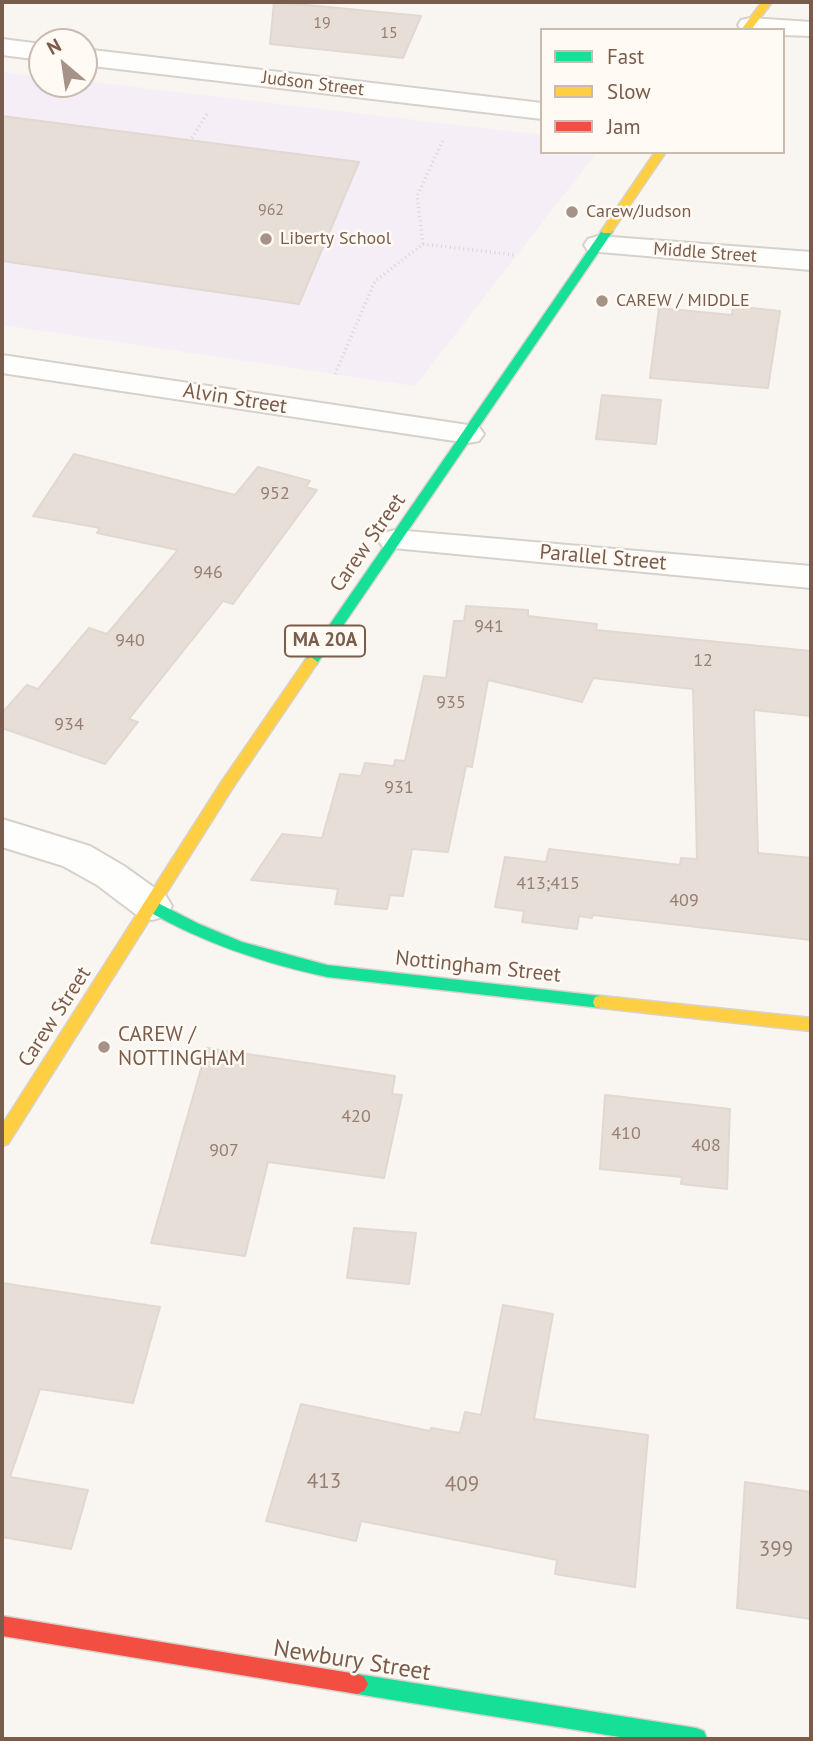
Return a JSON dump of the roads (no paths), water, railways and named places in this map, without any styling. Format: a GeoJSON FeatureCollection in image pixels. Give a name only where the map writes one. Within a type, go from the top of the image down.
{"type":"FeatureCollection","features":[{"type":"Feature","properties":{"kind":"main road"},"geometry":{"type":"LineString","coordinates":[[748,27],[767,2]]}},
{"type":"Feature","properties":{"kind":"main road","name":"Carew Street"},"geometry":{"type":"LineString","coordinates":[[2,1139],[227,785],[661,154]]}},
{"type":"Feature","properties":{"kind":"main road","name":"Nottingham Street"},"geometry":{"type":"LineString","coordinates":[[152,906],[188,930],[259,957],[327,971],[811,1025]]}},
{"type":"Feature","properties":{"kind":"main road","name":"Newbury Street"},"geometry":{"type":"LineString","coordinates":[[2,1626],[599,1732],[696,1739]]}},
{"type":"Feature","properties":{"kind":"street"},"geometry":{"type":"LineString","coordinates":[[748,27],[780,28]]}},
{"type":"Feature","properties":{"kind":"street"},"geometry":{"type":"LineString","coordinates":[[785,28],[811,29]]}},
{"type":"Feature","properties":{"kind":"street"},"geometry":{"type":"LineString","coordinates":[[2,47],[28,50]]}},
{"type":"Feature","properties":{"kind":"street","name":"Judson Street"},"geometry":{"type":"LineString","coordinates":[[98,59],[540,111]]}},
{"type":"Feature","properties":{"kind":"street","name":"Middle Street"},"geometry":{"type":"LineString","coordinates":[[598,245],[811,261]]}},
{"type":"Feature","properties":{"kind":"street","name":"Alvin Street"},"geometry":{"type":"LineString","coordinates":[[2,364],[468,434]]}},
{"type":"Feature","properties":{"kind":"street","name":"Parallel Street"},"geometry":{"type":"LineString","coordinates":[[395,540],[811,577]]}},
{"type":"Feature","properties":{"kind":"street"},"geometry":{"type":"LineString","coordinates":[[2,833],[80,858],[106,872],[152,906]]}},
{"type":"Feature","properties":{"kind":"place","name":"Carew/Judson"},"geometry":{"type":"Point","coordinates":[572,212]}},
{"type":"Feature","properties":{"kind":"place","name":"Liberty School"},"geometry":{"type":"Point","coordinates":[266,239]}},
{"type":"Feature","properties":{"kind":"place","name":"CAREW / MIDDLE"},"geometry":{"type":"Point","coordinates":[602,301]}},
{"type":"Feature","properties":{"kind":"place","name":"CAREW / NOTTINGHAM"},"geometry":{"type":"Point","coordinates":[104,1047]}}]}
